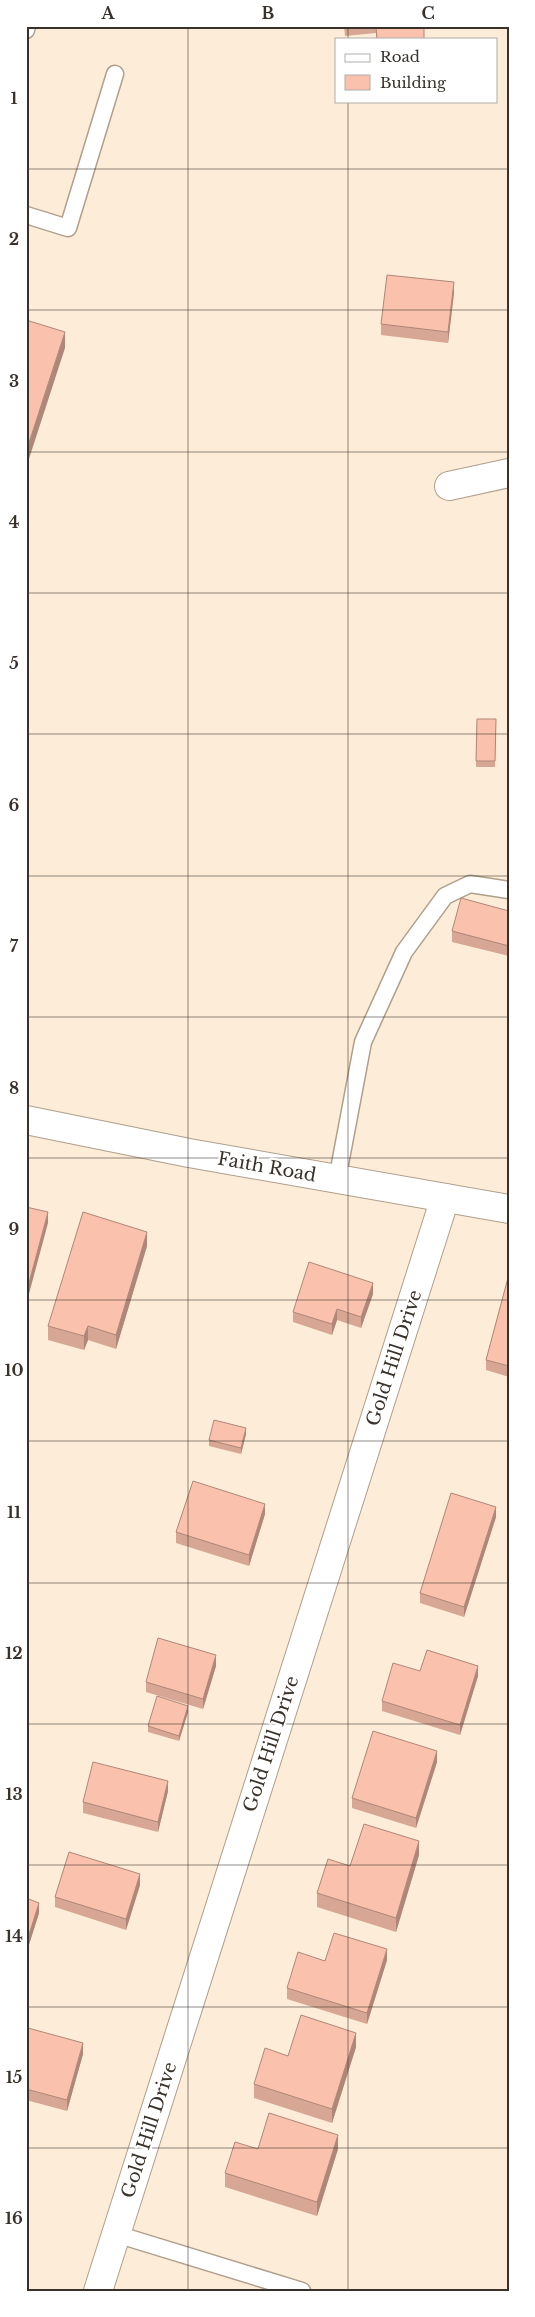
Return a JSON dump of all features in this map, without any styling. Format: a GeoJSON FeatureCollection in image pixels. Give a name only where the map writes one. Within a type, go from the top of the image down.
{"type":"FeatureCollection","features":[{"type":"Feature","properties":{"kind":"street"},"geometry":{"type":"LineString","coordinates":[[449,486],[509,473]]}},
{"type":"Feature","properties":{"kind":"street","name":"Faith Road"},"geometry":{"type":"LineString","coordinates":[[26,1120],[189,1153],[337,1180],[509,1208]]}},
{"type":"Feature","properties":{"kind":"street","name":"Gold Hill Drive"},"geometry":{"type":"LineString","coordinates":[[98,2291],[444,1198]]}},
{"type":"Feature","properties":{"kind":"lane"},"geometry":{"type":"LineString","coordinates":[[26,215],[68,228],[115,74]]}},
{"type":"Feature","properties":{"kind":"lane"},"geometry":{"type":"LineString","coordinates":[[337,1180],[363,1042],[404,952],[445,896],[470,884],[509,890]]}},
{"type":"Feature","properties":{"kind":"lane"},"geometry":{"type":"LineString","coordinates":[[116,2234],[302,2291]]}},
{"type":"Feature","properties":{"kind":"building"},"geometry":{"type":"Polygon","coordinates":[[[376,26],[424,26],[424,38],[377,38],[376,26]]]}},
{"type":"Feature","properties":{"kind":"building"},"geometry":{"type":"Polygon","coordinates":[[[387,275],[454,282],[448,332],[381,324],[387,275]]]}},
{"type":"Feature","properties":{"kind":"building"},"geometry":{"type":"Polygon","coordinates":[[[26,320],[65,332],[26,452],[26,320]]]}},
{"type":"Feature","properties":{"kind":"building"},"geometry":{"type":"Polygon","coordinates":[[[477,719],[496,719],[495,761],[476,761],[477,719]]]}},
{"type":"Feature","properties":{"kind":"building"},"geometry":{"type":"Polygon","coordinates":[[[461,898],[509,911],[509,946],[452,931],[461,898]]]}},
{"type":"Feature","properties":{"kind":"building"},"geometry":{"type":"Polygon","coordinates":[[[26,1207],[48,1212],[26,1294],[26,1207]]]}},
{"type":"Feature","properties":{"kind":"building"},"geometry":{"type":"Polygon","coordinates":[[[83,1212],[147,1232],[116,1335],[88,1326],[84,1336],[48,1326],[83,1212]]]}},
{"type":"Feature","properties":{"kind":"building"},"geometry":{"type":"Polygon","coordinates":[[[309,1262],[373,1283],[361,1317],[337,1309],[332,1324],[293,1312],[309,1262]]]}},
{"type":"Feature","properties":{"kind":"building"},"geometry":{"type":"Polygon","coordinates":[[[509,1274],[509,1366],[486,1360],[509,1274]]]}},
{"type":"Feature","properties":{"kind":"building"},"geometry":{"type":"Polygon","coordinates":[[[214,1420],[246,1428],[241,1448],[209,1440],[214,1420]]]}},
{"type":"Feature","properties":{"kind":"building"},"geometry":{"type":"Polygon","coordinates":[[[193,1481],[265,1504],[249,1555],[176,1532],[193,1481]]]}},
{"type":"Feature","properties":{"kind":"building"},"geometry":{"type":"Polygon","coordinates":[[[451,1493],[496,1507],[464,1607],[420,1593],[451,1493]]]}},
{"type":"Feature","properties":{"kind":"building"},"geometry":{"type":"Polygon","coordinates":[[[158,1638],[216,1655],[203,1699],[146,1682],[158,1638]]]}},
{"type":"Feature","properties":{"kind":"building"},"geometry":{"type":"Polygon","coordinates":[[[427,1650],[478,1666],[460,1725],[382,1701],[393,1663],[420,1671],[427,1650]]]}},
{"type":"Feature","properties":{"kind":"building"},"geometry":{"type":"Polygon","coordinates":[[[157,1696],[188,1706],[179,1736],[148,1726],[157,1696]]]}},
{"type":"Feature","properties":{"kind":"building"},"geometry":{"type":"Polygon","coordinates":[[[373,1731],[437,1751],[416,1818],[352,1798],[373,1731]]]}},
{"type":"Feature","properties":{"kind":"building"},"geometry":{"type":"Polygon","coordinates":[[[93,1762],[168,1781],[158,1822],[83,1802],[93,1762]]]}},
{"type":"Feature","properties":{"kind":"building"},"geometry":{"type":"Polygon","coordinates":[[[364,1824],[419,1841],[396,1918],[317,1893],[328,1859],[350,1866],[364,1824]]]}},
{"type":"Feature","properties":{"kind":"building"},"geometry":{"type":"Polygon","coordinates":[[[69,1852],[140,1874],[126,1919],[55,1897],[69,1852]]]}},
{"type":"Feature","properties":{"kind":"building"},"geometry":{"type":"Polygon","coordinates":[[[26,1898],[39,1903],[27,1941],[26,1940],[26,1898]]]}},
{"type":"Feature","properties":{"kind":"building"},"geometry":{"type":"Polygon","coordinates":[[[334,1933],[387,1949],[367,2013],[287,1988],[298,1952],[325,1961],[334,1933]]]}},
{"type":"Feature","properties":{"kind":"building"},"geometry":{"type":"Polygon","coordinates":[[[301,2015],[356,2033],[332,2109],[254,2084],[265,2048],[288,2056],[301,2015]]]}},
{"type":"Feature","properties":{"kind":"building"},"geometry":{"type":"Polygon","coordinates":[[[28,2028],[83,2043],[67,2100],[26,2089],[26,2036],[28,2028]]]}},
{"type":"Feature","properties":{"kind":"building"},"geometry":{"type":"Polygon","coordinates":[[[269,2113],[338,2135],[317,2202],[225,2173],[235,2142],[258,2149],[269,2113]]]}}]}
